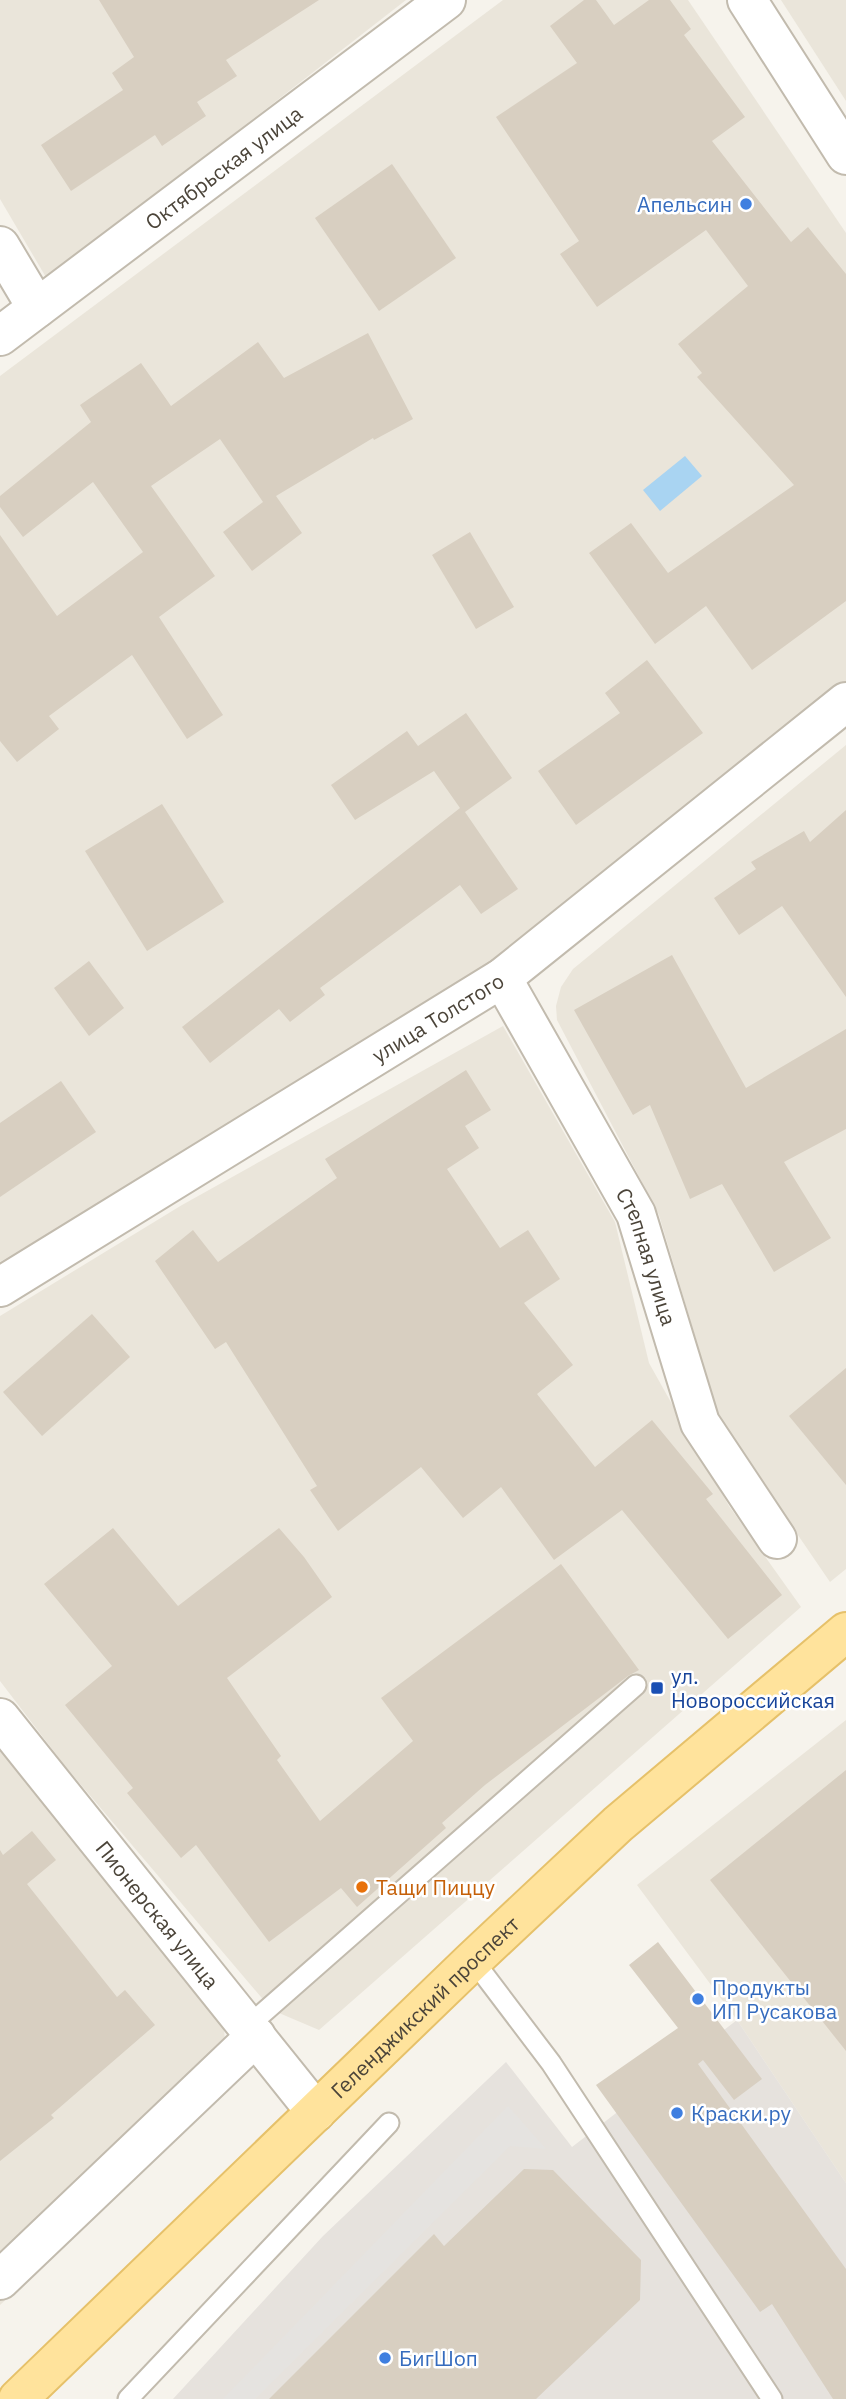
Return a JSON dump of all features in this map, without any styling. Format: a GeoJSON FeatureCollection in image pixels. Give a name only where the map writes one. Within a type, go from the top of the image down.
{"type":"FeatureCollection","features":[{"type":"Feature","properties":{"kind":"main road","name":"Геленджикский проспект"},"geometry":{"type":"LineString","coordinates":[[18,2399],[473,1960],[618,1824],[846,1632]]}},
{"type":"Feature","properties":{"kind":"street","name":"Октябрьская улица"},"geometry":{"type":"LineString","coordinates":[[0,336],[446,0]]}},
{"type":"Feature","properties":{"kind":"street"},"geometry":{"type":"LineString","coordinates":[[747,0],[846,155]]}},
{"type":"Feature","properties":{"kind":"street"},"geometry":{"type":"LineString","coordinates":[[0,246],[37,308]]}},
{"type":"Feature","properties":{"kind":"street","name":"улица Толстого"},"geometry":{"type":"LineString","coordinates":[[0,1287],[502,978],[846,702]]}},
{"type":"Feature","properties":{"kind":"street","name":"Степная улица"},"geometry":{"type":"LineString","coordinates":[[502,978],[636,1214],[700,1423],[777,1539]]}},
{"type":"Feature","properties":{"kind":"street","name":"Пионерская улица"},"geometry":{"type":"LineString","coordinates":[[0,1718],[316,2112]]}},
{"type":"Feature","properties":{"kind":"street"},"geometry":{"type":"LineString","coordinates":[[0,2280],[252,2032]]}},
{"type":"Feature","properties":{"kind":"lane"},"geometry":{"type":"LineString","coordinates":[[252,2032],[636,1685]]}},
{"type":"Feature","properties":{"kind":"lane"},"geometry":{"type":"LineString","coordinates":[[473,1960],[551,2063],[772,2399]]}},
{"type":"Feature","properties":{"kind":"lane"},"geometry":{"type":"LineString","coordinates":[[128,2399],[389,2123]]}},
{"type":"Feature","properties":{"kind":"shaded area"},"geometry":{"type":"Polygon","coordinates":[[[0,0],[406,0],[47,279],[0,199],[0,0]]]}},
{"type":"Feature","properties":{"kind":"shaded area"},"geometry":{"type":"Polygon","coordinates":[[[503,0],[688,0],[846,233],[846,681],[473,981],[0,1262],[0,376],[503,0]]]}},
{"type":"Feature","properties":{"kind":"shaded area"},"geometry":{"type":"Polygon","coordinates":[[[781,0],[846,0],[846,101],[781,0]]]}},
{"type":"Feature","properties":{"kind":"shaded area"},"geometry":{"type":"Polygon","coordinates":[[[846,745],[846,1569],[830,1582],[720,1421],[659,1215],[557,1020],[556,1006],[561,987],[573,969],[846,745]]]}},
{"type":"Feature","properties":{"kind":"shaded area"},"geometry":{"type":"Polygon","coordinates":[[[503,1026],[615,1222],[649,1363],[729,1506],[801,1607],[319,2030],[272,2010],[65,1766],[0,1681],[0,1316],[182,1205],[503,1026]]]}},
{"type":"Feature","properties":{"kind":"shaded area"},"geometry":{"type":"Polygon","coordinates":[[[846,1720],[846,2183],[737,2020],[637,1885],[846,1720]]]}},
{"type":"Feature","properties":{"kind":"shaded area"},"geometry":{"type":"Polygon","coordinates":[[[0,1748],[224,2027],[228,2090],[0,2305],[0,1748]]]}},
{"type":"Feature","properties":{"kind":"shaded area"},"geometry":{"type":"Polygon","coordinates":[[[737,2020],[846,2183],[846,2399],[173,2399],[323,2236],[506,2062],[572,2147],[737,2020]]]}},
{"type":"Feature","properties":{"kind":"shaded area"},"geometry":{"type":"Polygon","coordinates":[[[508,2106],[546,2149],[510,2146],[255,2399],[223,2399],[508,2106]]]}},
{"type":"Feature","properties":{"kind":"water"},"geometry":{"type":"Polygon","coordinates":[[[685,456],[702,476],[660,511],[643,490],[685,456]]]}},
{"type":"Feature","properties":{"kind":"building"},"geometry":{"type":"Polygon","coordinates":[[[99,0],[319,0],[226,60],[237,76],[197,102],[206,116],[162,146],[155,135],[71,191],[41,145],[123,90],[112,73],[134,57],[99,0]]]}},
{"type":"Feature","properties":{"kind":"building"},"geometry":{"type":"Polygon","coordinates":[[[584,0],[596,0],[614,25],[649,0],[670,0],[691,29],[684,35],[745,117],[712,141],[791,242],[808,227],[846,274],[846,601],[752,670],[706,606],[655,644],[589,553],[631,523],[668,573],[794,485],[697,377],[702,373],[678,344],[748,286],[706,230],[597,307],[560,254],[579,241],[496,117],[577,63],[550,26],[584,0]]]}},
{"type":"Feature","properties":{"kind":"building"},"geometry":{"type":"Polygon","coordinates":[[[392,164],[456,258],[379,311],[315,218],[392,164]]]}},
{"type":"Feature","properties":{"kind":"building"},"geometry":{"type":"Polygon","coordinates":[[[368,333],[413,419],[374,440],[373,438],[276,496],[302,533],[252,571],[223,532],[263,502],[220,439],[151,486],[215,576],[159,617],[223,715],[187,739],[132,655],[49,716],[59,729],[17,762],[0,741],[0,535],[57,616],[143,552],[93,482],[23,537],[0,507],[0,496],[91,422],[80,405],[141,363],[171,406],[258,342],[284,378],[368,333]]]}},
{"type":"Feature","properties":{"kind":"building"},"geometry":{"type":"Polygon","coordinates":[[[470,532],[514,607],[476,629],[432,555],[470,532]]]}},
{"type":"Feature","properties":{"kind":"building"},"geometry":{"type":"Polygon","coordinates":[[[647,660],[703,733],[576,825],[538,771],[620,713],[605,693],[647,660]]]}},
{"type":"Feature","properties":{"kind":"building"},"geometry":{"type":"Polygon","coordinates":[[[466,713],[512,778],[465,812],[518,889],[481,914],[460,885],[320,988],[325,995],[290,1022],[279,1009],[210,1063],[182,1027],[460,808],[434,771],[355,820],[331,785],[407,731],[418,746],[466,713]]]}},
{"type":"Feature","properties":{"kind":"building"},"geometry":{"type":"Polygon","coordinates":[[[162,804],[224,902],[147,951],[85,851],[162,804]]]}},
{"type":"Feature","properties":{"kind":"building"},"geometry":{"type":"Polygon","coordinates":[[[846,810],[846,997],[782,906],[739,935],[714,898],[756,869],[751,862],[804,831],[810,842],[846,810]]]}},
{"type":"Feature","properties":{"kind":"building"},"geometry":{"type":"Polygon","coordinates":[[[672,955],[746,1088],[846,1029],[846,1129],[784,1162],[831,1238],[774,1272],[722,1184],[690,1199],[650,1105],[633,1115],[574,1010],[672,955]]]}},
{"type":"Feature","properties":{"kind":"building"},"geometry":{"type":"Polygon","coordinates":[[[89,961],[124,1008],[89,1036],[54,988],[89,961]]]}},
{"type":"Feature","properties":{"kind":"building"},"geometry":{"type":"Polygon","coordinates":[[[466,1070],[491,1110],[465,1126],[479,1148],[447,1169],[500,1248],[528,1230],[560,1279],[524,1303],[573,1365],[537,1394],[595,1467],[652,1420],[713,1494],[706,1499],[782,1595],[728,1639],[622,1510],[554,1560],[501,1487],[463,1518],[421,1467],[338,1531],[310,1490],[317,1486],[226,1342],[215,1349],[155,1261],[193,1230],[218,1262],[337,1178],[325,1159],[466,1070]]]}},
{"type":"Feature","properties":{"kind":"building"},"geometry":{"type":"Polygon","coordinates":[[[61,1081],[96,1132],[0,1197],[0,1123],[61,1081]]]}},
{"type":"Feature","properties":{"kind":"building"},"geometry":{"type":"Polygon","coordinates":[[[92,1314],[130,1357],[42,1436],[3,1392],[92,1314]]]}},
{"type":"Feature","properties":{"kind":"building"},"geometry":{"type":"Polygon","coordinates":[[[846,1368],[846,1485],[789,1416],[846,1368]]]}},
{"type":"Feature","properties":{"kind":"building"},"geometry":{"type":"Polygon","coordinates":[[[113,1528],[178,1606],[279,1528],[304,1557],[332,1597],[227,1678],[281,1756],[277,1760],[320,1821],[413,1741],[381,1698],[561,1564],[639,1670],[485,1785],[442,1823],[446,1828],[357,1907],[341,1888],[269,1942],[196,1845],[181,1858],[127,1793],[133,1788],[65,1705],[112,1666],[44,1584],[113,1528]]]}},
{"type":"Feature","properties":{"kind":"building"},"geometry":{"type":"Polygon","coordinates":[[[846,1770],[846,2051],[710,1880],[846,1770]]]}},
{"type":"Feature","properties":{"kind":"building"},"geometry":{"type":"Polygon","coordinates":[[[32,1831],[56,1860],[27,1884],[117,1997],[125,1990],[155,2025],[51,2115],[54,2118],[0,2161],[0,1850],[3,1855],[32,1831]]]}},
{"type":"Feature","properties":{"kind":"building"},"geometry":{"type":"Polygon","coordinates":[[[658,1942],[762,2079],[734,2100],[703,2060],[698,2064],[846,2269],[846,2399],[833,2399],[772,2304],[760,2312],[596,2085],[678,2028],[629,1965],[658,1942]]]}},
{"type":"Feature","properties":{"kind":"building"},"geometry":{"type":"Polygon","coordinates":[[[524,2169],[553,2170],[641,2260],[640,2300],[536,2399],[269,2399],[434,2234],[444,2246],[524,2169]]]}},
{"type":"Feature","properties":{"kind":"place","name":"Апельсин"},"geometry":{"type":"Point","coordinates":[746,204]}},
{"type":"Feature","properties":{"kind":"place","name":"ул. Новороссийская"},"geometry":{"type":"Point","coordinates":[657,1688]}},
{"type":"Feature","properties":{"kind":"place","name":"Тащи Пиццу"},"geometry":{"type":"Point","coordinates":[362,1887]}},
{"type":"Feature","properties":{"kind":"place","name":"Продукты ИП Русакова"},"geometry":{"type":"Point","coordinates":[698,1999]}},
{"type":"Feature","properties":{"kind":"place","name":"Краски.ру"},"geometry":{"type":"Point","coordinates":[677,2113]}},
{"type":"Feature","properties":{"kind":"place","name":"БигШоп"},"geometry":{"type":"Point","coordinates":[385,2358]}}]}
